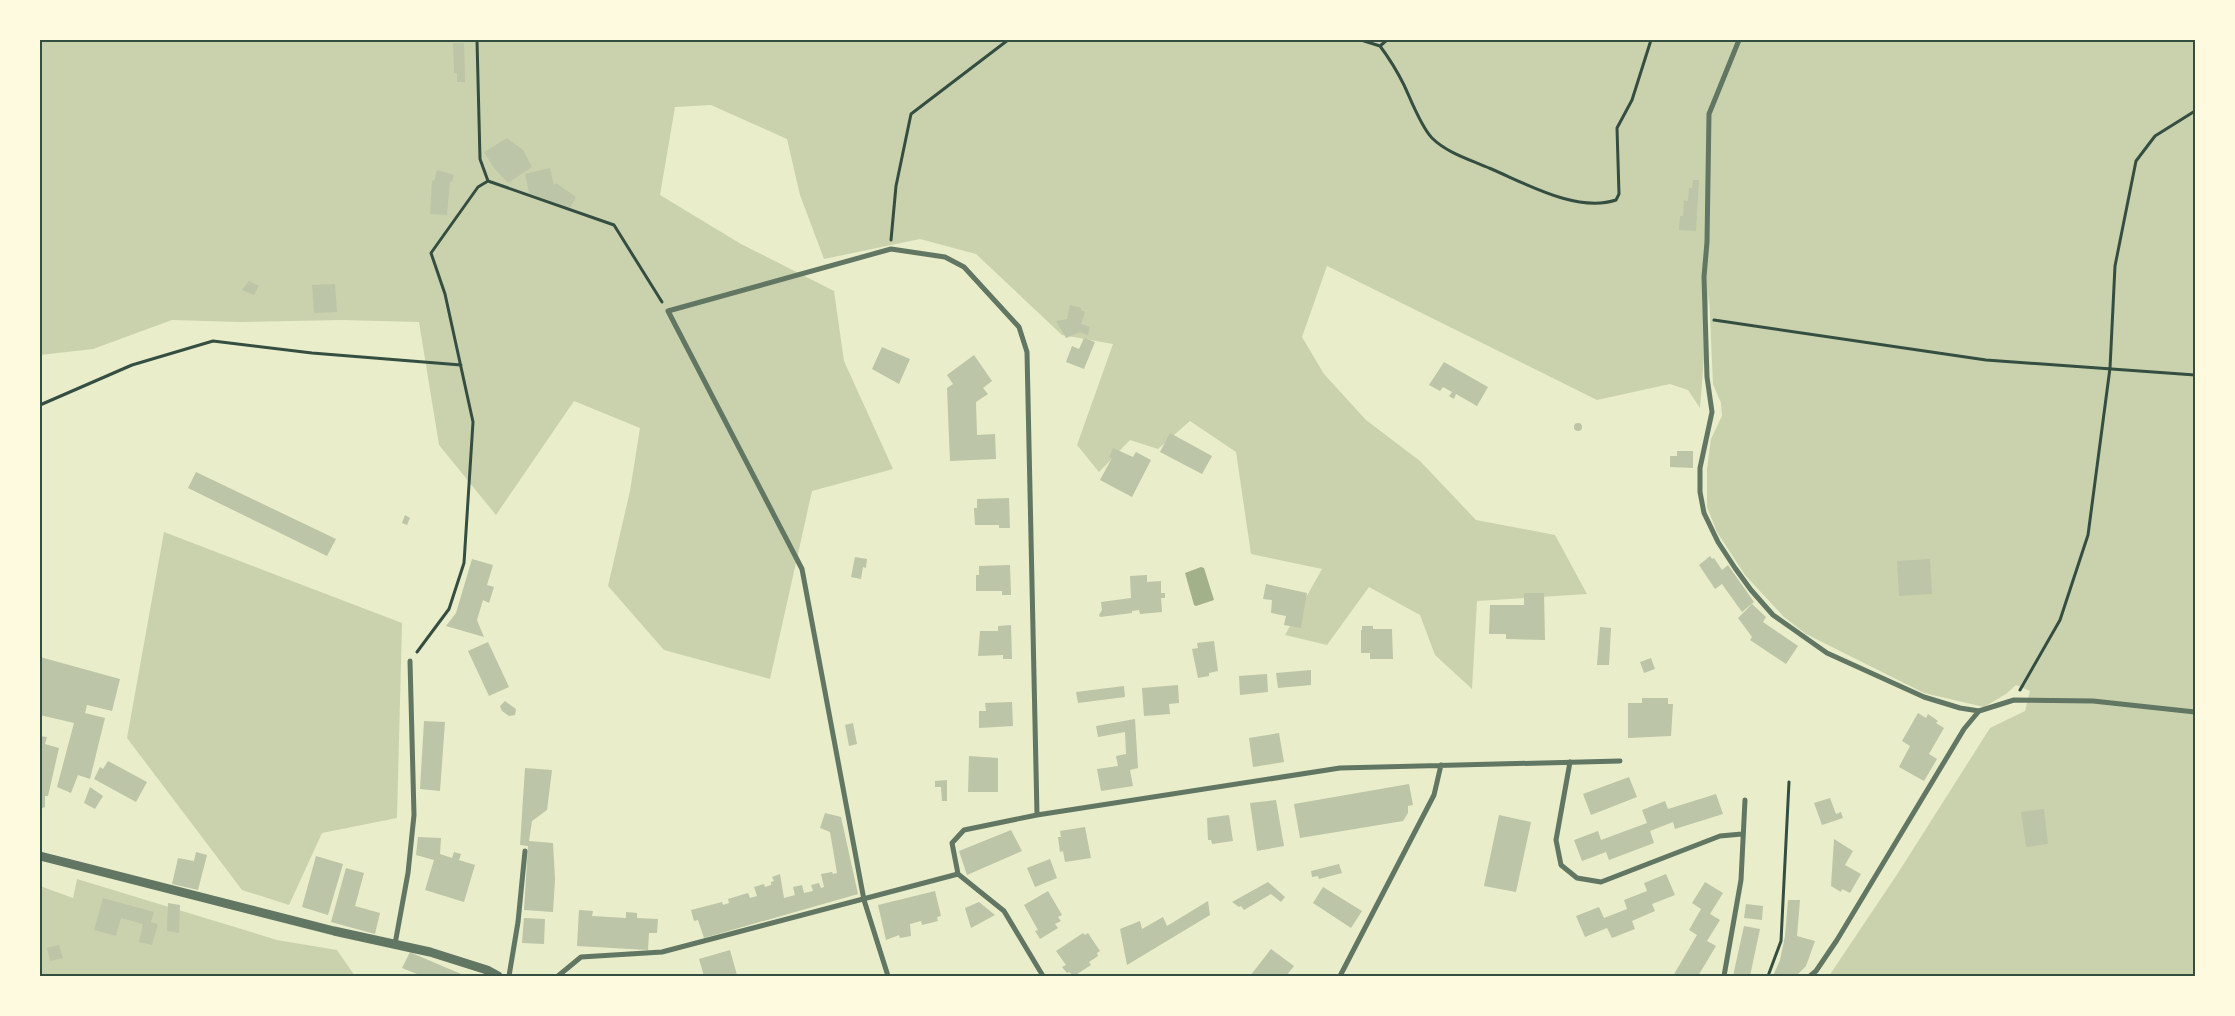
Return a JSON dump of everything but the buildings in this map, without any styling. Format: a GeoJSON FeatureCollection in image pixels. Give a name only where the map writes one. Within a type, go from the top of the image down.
{"type":"FeatureCollection","features":[{"type":"Feature","properties":{"kind":"street"},"geometry":{"type":"LineString","coordinates":[[1739,40],[1709,114],[1707,242],[1704,278],[1707,377],[1712,412],[1700,468],[1700,492],[1704,513],[1718,542],[1735,568],[1751,590],[1774,615],[1827,653],[1924,697],[1979,712]]}},
{"type":"Feature","properties":{"kind":"street"},"geometry":{"type":"LineString","coordinates":[[888,976],[864,900],[802,569],[668,311],[892,249],[945,257],[964,267],[1019,326],[1027,352],[1037,815]]}},
{"type":"Feature","properties":{"kind":"street"},"geometry":{"type":"LineString","coordinates":[[395,944],[408,873],[414,815],[410,661]]}},
{"type":"Feature","properties":{"kind":"street"},"geometry":{"type":"LineString","coordinates":[[1810,976],[1816,971],[1836,940],[1964,729],[1979,712],[2014,700],[2093,701],[2195,712]]}},
{"type":"Feature","properties":{"kind":"street"},"geometry":{"type":"LineString","coordinates":[[1043,976],[1004,911],[958,874],[952,843],[964,830],[1037,815],[1340,768],[1620,761]]}},
{"type":"Feature","properties":{"kind":"street"},"geometry":{"type":"LineString","coordinates":[[1570,762],[1556,840],[1561,864],[1577,878],[1601,882],[1720,836],[1742,834]]}},
{"type":"Feature","properties":{"kind":"street"},"geometry":{"type":"LineString","coordinates":[[1340,976],[1434,795],[1441,765]]}},
{"type":"Feature","properties":{"kind":"street"},"geometry":{"type":"LineString","coordinates":[[1724,976],[1741,880],[1745,800]]}},
{"type":"Feature","properties":{"kind":"street"},"geometry":{"type":"LineString","coordinates":[[509,976],[518,922],[524,851]]}},
{"type":"Feature","properties":{"kind":"street"},"geometry":{"type":"LineString","coordinates":[[40,856],[334,931],[395,944],[479,968],[498,976]]}},
{"type":"Feature","properties":{"kind":"street"},"geometry":{"type":"LineString","coordinates":[[558,976],[581,957],[662,952],[958,874]]}},
{"type":"Feature","properties":{"kind":"path"},"geometry":{"type":"LineString","coordinates":[[477,40],[480,159],[488,181]]}},
{"type":"Feature","properties":{"kind":"path"},"geometry":{"type":"LineString","coordinates":[[892,249],[896,186],[911,114],[1008,40]]}},
{"type":"Feature","properties":{"kind":"path"},"geometry":{"type":"LineString","coordinates":[[1361,40],[1380,46],[1403,83],[1431,138],[1442,146],[1471,161],[1557,196],[1576,201],[1609,203],[1616,200],[1619,194],[1617,128],[1632,100],[1651,40]]}},
{"type":"Feature","properties":{"kind":"path"},"geometry":{"type":"LineString","coordinates":[[1380,46],[1387,40]]}},
{"type":"Feature","properties":{"kind":"path"},"geometry":{"type":"LineString","coordinates":[[2014,700],[2060,620],[2088,535],[2110,368],[2116,266],[2136,161],[2154,136],[2195,111]]}},
{"type":"Feature","properties":{"kind":"path"},"geometry":{"type":"LineString","coordinates":[[488,181],[614,225],[668,311]]}},
{"type":"Feature","properties":{"kind":"path"},"geometry":{"type":"LineString","coordinates":[[410,661],[449,609],[464,563],[473,422],[445,294],[431,253],[478,188],[488,181]]}},
{"type":"Feature","properties":{"kind":"path"},"geometry":{"type":"LineString","coordinates":[[1706,319],[1986,360],[2195,374]]}},
{"type":"Feature","properties":{"kind":"path"},"geometry":{"type":"LineString","coordinates":[[40,405],[132,365],[213,341],[312,353],[461,365]]}},
{"type":"Feature","properties":{"kind":"path"},"geometry":{"type":"LineString","coordinates":[[1768,976],[1781,941],[1789,782]]}},
{"type":"Feature","properties":{"kind":"shaded area"},"geometry":{"type":"Polygon","coordinates":[[[40,40],[2195,40],[2195,976],[1829,976],[1898,873],[1990,728],[2025,711],[2030,691],[2016,685],[2006,694],[1984,707],[1924,693],[1806,634],[1784,617],[1745,575],[1717,532],[1707,507],[1707,469],[1711,439],[1722,416],[1721,403],[1713,384],[1709,294],[1700,408],[1688,390],[1670,384],[1597,400],[1327,266],[1302,337],[1324,374],[1366,420],[1420,461],[1476,520],[1555,535],[1587,594],[1477,601],[1472,689],[1435,655],[1420,615],[1369,587],[1327,645],[1285,635],[1322,569],[1251,554],[1236,452],[1190,421],[1158,449],[1130,440],[1099,472],[1077,445],[1113,344],[1062,335],[976,254],[920,239],[824,259],[800,195],[787,139],[711,105],[675,107],[660,195],[741,244],[834,291],[844,361],[893,469],[812,491],[770,679],[664,650],[608,586],[630,491],[640,428],[574,401],[496,515],[439,445],[419,322],[172,320],[93,349],[40,355],[40,40]]]}},
{"type":"Feature","properties":{"kind":"shaded area"},"geometry":{"type":"Polygon","coordinates":[[[164,532],[402,623],[397,818],[322,833],[289,905],[242,890],[127,738],[164,532]]]}},
{"type":"Feature","properties":{"kind":"shaded area"},"geometry":{"type":"Polygon","coordinates":[[[1201,567],[1204,568],[1214,600],[1196,606],[1194,605],[1185,573],[1201,567]]]}},
{"type":"Feature","properties":{"kind":"shaded area"},"geometry":{"type":"Polygon","coordinates":[[[77,879],[277,940],[337,950],[355,976],[40,976],[40,886],[73,898],[77,879]]]}}]}
